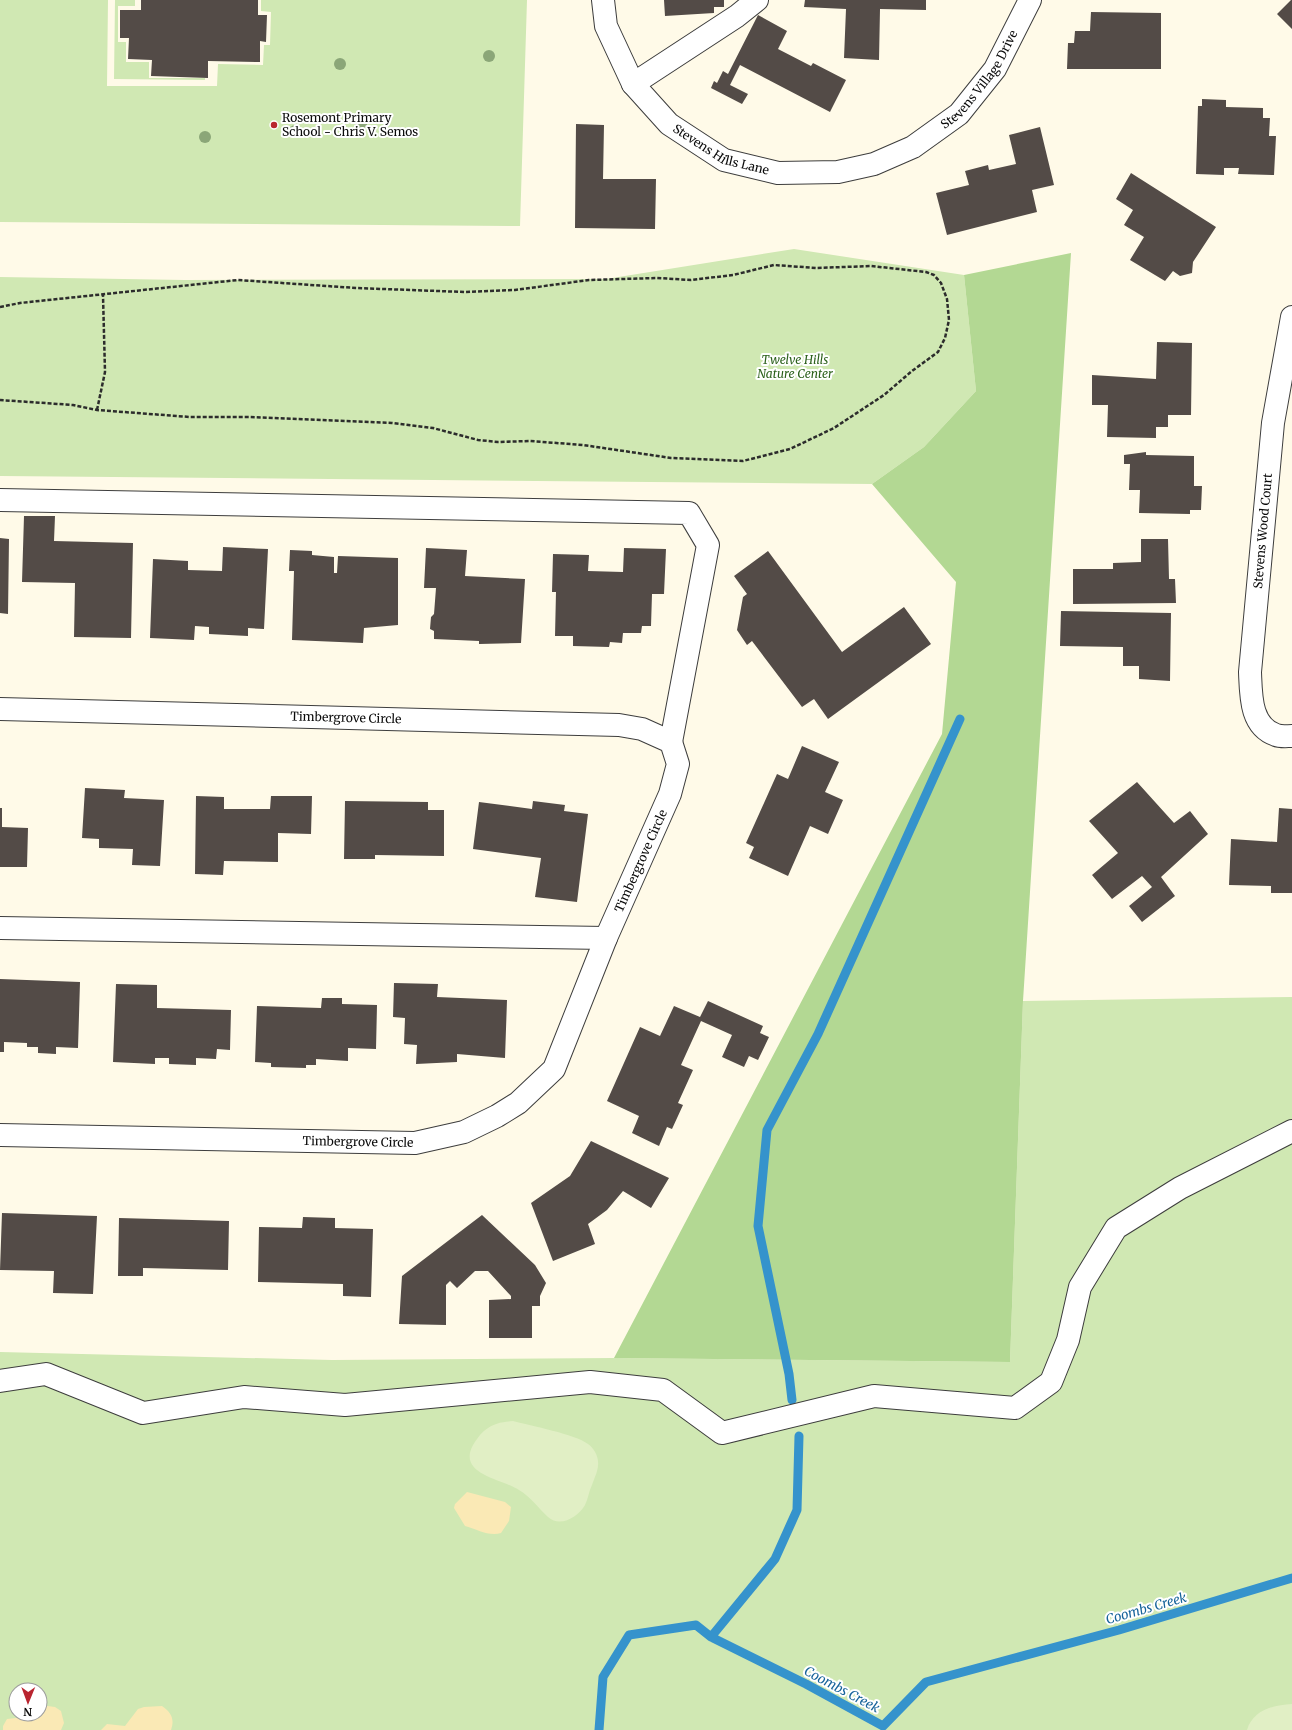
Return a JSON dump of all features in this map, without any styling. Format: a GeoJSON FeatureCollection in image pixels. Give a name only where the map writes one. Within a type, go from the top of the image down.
{"type":"FeatureCollection","features":[{"type":"Feature","properties":{"kind":"street","name":"Stevens Hills Lane"},"geometry":{"type":"LineString","coordinates":[[603,0],[606,26],[633,84],[669,124],[724,160],[778,173],[838,172],[874,164],[914,147]]}},
{"type":"Feature","properties":{"kind":"street"},"geometry":{"type":"LineString","coordinates":[[633,84],[737,16],[757,0]]}},
{"type":"Feature","properties":{"kind":"street","name":"Stevens Village Drive"},"geometry":{"type":"LineString","coordinates":[[914,147],[960,114],[995,69],[1030,0]]}},
{"type":"Feature","properties":{"kind":"street","name":"Stevens Wood Court"},"geometry":{"type":"LineString","coordinates":[[1284,736],[1261,727],[1252,707],[1250,672],[1272,423],[1292,317]]}},
{"type":"Feature","properties":{"kind":"street"},"geometry":{"type":"LineString","coordinates":[[0,500],[689,513],[708,545],[671,742]]}},
{"type":"Feature","properties":{"kind":"street","name":"Timbergrove Circle"},"geometry":{"type":"LineString","coordinates":[[0,709],[619,725],[642,729],[671,742],[678,764],[670,794],[606,938],[554,1069],[518,1103],[497,1116],[464,1132],[415,1143],[0,1135]]}},
{"type":"Feature","properties":{"kind":"street"},"geometry":{"type":"LineString","coordinates":[[0,928],[606,938]]}},
{"type":"Feature","properties":{"kind":"street"},"geometry":{"type":"LineString","coordinates":[[0,1381],[46,1374],[143,1413],[244,1397],[345,1405],[590,1382],[663,1390],[722,1433],[874,1396],[1015,1408],[1051,1382],[1068,1340],[1080,1287],[1116,1228],[1180,1188],[1292,1131]]}},
{"type":"Feature","properties":{"kind":"path"},"geometry":{"type":"LineString","coordinates":[[0,307],[20,303],[238,280],[356,288],[465,292],[515,290],[589,280],[657,278],[691,280],[733,275],[774,266],[816,268],[870,266],[926,272],[934,275],[941,283],[947,299],[949,320],[945,338],[938,352],[912,371],[884,395],[834,428],[790,449],[743,461],[671,458],[583,445],[530,441],[498,442],[478,440],[433,428],[392,423],[250,417],[190,417],[97,410],[74,405],[0,400]]}},
{"type":"Feature","properties":{"kind":"path"},"geometry":{"type":"LineString","coordinates":[[97,410],[105,372],[104,295]]}},
{"type":"Feature","properties":{"kind":"green space","name":"Rosemont Primary School - Chris V. Semos"},"geometry":{"type":"Polygon","coordinates":[[[0,0],[108,0],[107,86],[217,86],[218,64],[263,65],[264,45],[270,45],[271,12],[261,11],[261,0],[527,0],[520,226],[0,222],[0,0]]]}},
{"type":"Feature","properties":{"kind":"green space"},"geometry":{"type":"Polygon","coordinates":[[[115,0],[135,0],[135,6],[118,6],[118,42],[126,42],[126,62],[149,62],[149,78],[205,78],[205,80],[114,79],[115,0]]]}},
{"type":"Feature","properties":{"kind":"green space","name":"Twelve Hills Nature Center"},"geometry":{"type":"Polygon","coordinates":[[[794,249],[964,275],[976,391],[924,447],[872,484],[0,476],[0,277],[185,280],[606,279],[794,249]]]}},
{"type":"Feature","properties":{"kind":"green space"},"geometry":{"type":"Polygon","coordinates":[[[1071,253],[1023,1001],[1010,1362],[614,1358],[942,734],[956,582],[872,484],[924,447],[976,391],[964,275],[1071,253]]]}},
{"type":"Feature","properties":{"kind":"green space"},"geometry":{"type":"Polygon","coordinates":[[[1292,997],[1292,1730],[0,1730],[0,1352],[332,1360],[614,1358],[1010,1362],[1023,1001],[1292,997]]]}},
{"type":"Feature","properties":{"kind":"green space"},"geometry":{"type":"Polygon","coordinates":[[[513,1421],[582,1440],[594,1450],[597,1456],[598,1467],[587,1500],[582,1509],[568,1520],[558,1521],[548,1517],[531,1499],[519,1490],[482,1473],[474,1467],[470,1460],[471,1451],[477,1439],[484,1431],[502,1422],[513,1421]]]}},
{"type":"Feature","properties":{"kind":"green space"},"geometry":{"type":"Polygon","coordinates":[[[1292,1704],[1292,1730],[1247,1730],[1250,1723],[1259,1713],[1271,1707],[1292,1704]]]}},
{"type":"Feature","properties":{"kind":"sand"},"geometry":{"type":"Polygon","coordinates":[[[467,1492],[505,1502],[511,1507],[509,1521],[501,1533],[492,1534],[465,1526],[454,1508],[455,1504],[467,1492]]]}},
{"type":"Feature","properties":{"kind":"sand"},"geometry":{"type":"Polygon","coordinates":[[[48,1706],[55,1707],[61,1711],[64,1723],[61,1730],[3,1730],[3,1726],[7,1719],[8,1722],[48,1722],[48,1706]]]}},
{"type":"Feature","properties":{"kind":"sand"},"geometry":{"type":"Polygon","coordinates":[[[162,1706],[171,1716],[173,1722],[171,1730],[101,1730],[107,1724],[125,1726],[138,1709],[144,1707],[162,1706]]]}},
{"type":"Feature","properties":{"kind":"building"},"geometry":{"type":"Polygon","coordinates":[[[141,0],[258,0],[258,15],[267,15],[266,42],[260,41],[260,62],[208,61],[208,78],[151,76],[152,60],[128,59],[129,38],[120,38],[120,10],[141,10],[141,0]]]}},
{"type":"Feature","properties":{"kind":"building"},"geometry":{"type":"Polygon","coordinates":[[[664,0],[724,0],[724,7],[714,7],[714,13],[665,16],[664,0]]]}},
{"type":"Feature","properties":{"kind":"building"},"geometry":{"type":"Polygon","coordinates":[[[805,0],[926,0],[926,10],[880,9],[879,60],[844,58],[846,9],[804,7],[805,0]]]}},
{"type":"Feature","properties":{"kind":"building"},"geometry":{"type":"Polygon","coordinates":[[[1292,0],[1292,29],[1277,14],[1292,0]]]}},
{"type":"Feature","properties":{"kind":"building"},"geometry":{"type":"Polygon","coordinates":[[[1091,12],[1161,13],[1161,69],[1067,69],[1068,43],[1074,43],[1075,31],[1090,31],[1091,12]]]}},
{"type":"Feature","properties":{"kind":"building"},"geometry":{"type":"Polygon","coordinates":[[[758,15],[787,31],[778,49],[811,66],[813,63],[846,80],[830,112],[740,65],[730,85],[748,94],[742,104],[711,88],[714,81],[717,83],[723,71],[728,74],[758,15]]]}},
{"type":"Feature","properties":{"kind":"building"},"geometry":{"type":"Polygon","coordinates":[[[1202,99],[1226,100],[1226,107],[1263,108],[1263,118],[1270,118],[1269,136],[1276,136],[1274,175],[1238,174],[1239,168],[1224,168],[1224,175],[1196,174],[1198,106],[1202,106],[1202,99]]]}},
{"type":"Feature","properties":{"kind":"building"},"geometry":{"type":"Polygon","coordinates":[[[576,124],[604,125],[603,179],[656,179],[655,229],[575,228],[576,124]]]}},
{"type":"Feature","properties":{"kind":"building"},"geometry":{"type":"Polygon","coordinates":[[[1040,127],[1054,185],[1032,190],[1037,212],[947,235],[936,193],[969,185],[965,171],[988,165],[989,170],[1016,164],[1009,135],[1040,127]]]}},
{"type":"Feature","properties":{"kind":"building"},"geometry":{"type":"Polygon","coordinates":[[[1131,173],[1216,227],[1193,262],[1192,273],[1180,276],[1173,271],[1165,281],[1130,260],[1144,237],[1124,225],[1133,210],[1116,199],[1131,173]]]}},
{"type":"Feature","properties":{"kind":"building"},"geometry":{"type":"Polygon","coordinates":[[[1157,342],[1192,343],[1191,415],[1168,415],[1168,427],[1156,427],[1156,438],[1107,437],[1108,405],[1092,405],[1092,375],[1156,379],[1157,342]]]}},
{"type":"Feature","properties":{"kind":"building"},"geometry":{"type":"Polygon","coordinates":[[[1146,452],[1146,455],[1194,456],[1194,486],[1202,486],[1201,510],[1190,510],[1190,514],[1139,513],[1140,490],[1129,490],[1130,464],[1124,464],[1124,455],[1146,452]]]}},
{"type":"Feature","properties":{"kind":"building"},"geometry":{"type":"Polygon","coordinates":[[[24,516],[55,516],[54,541],[133,543],[131,638],[74,637],[75,583],[22,582],[24,516]]]}},
{"type":"Feature","properties":{"kind":"building"},"geometry":{"type":"Polygon","coordinates":[[[0,538],[9,539],[8,614],[0,613],[0,538]]]}},
{"type":"Feature","properties":{"kind":"building"},"geometry":{"type":"Polygon","coordinates":[[[1141,539],[1168,539],[1169,579],[1175,579],[1176,603],[1073,604],[1073,569],[1113,569],[1113,563],[1141,562],[1141,539]]]}},
{"type":"Feature","properties":{"kind":"building"},"geometry":{"type":"Polygon","coordinates":[[[223,547],[268,549],[264,629],[248,628],[248,636],[209,634],[209,627],[195,626],[194,640],[150,638],[153,559],[188,561],[188,570],[222,571],[223,547]]]}},
{"type":"Feature","properties":{"kind":"building"},"geometry":{"type":"Polygon","coordinates":[[[426,548],[467,550],[465,576],[525,579],[521,643],[479,644],[479,641],[434,639],[434,631],[430,629],[431,617],[434,614],[436,588],[424,588],[426,548]]]}},
{"type":"Feature","properties":{"kind":"building"},"geometry":{"type":"Polygon","coordinates":[[[624,548],[666,549],[664,594],[652,594],[651,626],[642,626],[641,633],[623,633],[622,643],[610,642],[609,647],[573,646],[573,636],[555,636],[556,592],[552,592],[553,554],[589,555],[588,571],[623,572],[624,548]]]}},
{"type":"Feature","properties":{"kind":"building"},"geometry":{"type":"Polygon","coordinates":[[[290,550],[312,551],[312,555],[334,557],[334,573],[337,573],[338,556],[398,558],[398,625],[364,628],[363,643],[292,640],[294,571],[289,571],[290,550]]]}},
{"type":"Feature","properties":{"kind":"building"},"geometry":{"type":"Polygon","coordinates":[[[768,551],[842,652],[904,607],[931,644],[828,719],[814,699],[802,707],[752,641],[747,645],[737,630],[743,597],[747,594],[734,576],[768,551]]]}},
{"type":"Feature","properties":{"kind":"building"},"geometry":{"type":"Polygon","coordinates":[[[1061,611],[1171,613],[1170,681],[1139,679],[1139,666],[1123,666],[1123,647],[1060,646],[1061,611]]]}},
{"type":"Feature","properties":{"kind":"building"},"geometry":{"type":"Polygon","coordinates":[[[802,746],[839,762],[825,792],[843,800],[828,834],[810,826],[788,876],[749,858],[754,847],[746,843],[777,774],[788,779],[802,746]]]}},
{"type":"Feature","properties":{"kind":"building"},"geometry":{"type":"Polygon","coordinates":[[[1137,782],[1174,823],[1190,811],[1208,834],[1161,877],[1175,896],[1142,922],[1129,906],[1152,887],[1142,876],[1112,899],[1092,875],[1118,853],[1089,821],[1137,782]]]}},
{"type":"Feature","properties":{"kind":"building"},"geometry":{"type":"Polygon","coordinates":[[[85,788],[125,790],[124,798],[164,800],[160,866],[132,865],[133,849],[99,848],[99,839],[82,838],[85,788]]]}},
{"type":"Feature","properties":{"kind":"building"},"geometry":{"type":"Polygon","coordinates":[[[196,796],[224,797],[224,809],[270,809],[271,796],[312,796],[311,834],[278,833],[278,862],[224,861],[223,875],[195,874],[196,796]]]}},
{"type":"Feature","properties":{"kind":"building"},"geometry":{"type":"Polygon","coordinates":[[[345,801],[428,802],[428,810],[444,810],[444,856],[375,855],[375,859],[344,859],[345,801]]]}},
{"type":"Feature","properties":{"kind":"building"},"geometry":{"type":"Polygon","coordinates":[[[533,801],[565,805],[564,811],[588,814],[577,902],[535,897],[541,858],[473,849],[479,802],[532,809],[533,801]]]}},
{"type":"Feature","properties":{"kind":"building"},"geometry":{"type":"Polygon","coordinates":[[[0,808],[2,808],[2,827],[28,828],[27,867],[0,867],[0,808]]]}},
{"type":"Feature","properties":{"kind":"building"},"geometry":{"type":"Polygon","coordinates":[[[1279,808],[1292,809],[1292,893],[1271,893],[1271,886],[1229,885],[1231,839],[1277,842],[1279,808]]]}},
{"type":"Feature","properties":{"kind":"building"},"geometry":{"type":"Polygon","coordinates":[[[0,979],[80,982],[78,1048],[56,1047],[56,1054],[38,1053],[38,1047],[27,1047],[27,1043],[4,1042],[4,1052],[0,1052],[0,979]]]}},
{"type":"Feature","properties":{"kind":"building"},"geometry":{"type":"Polygon","coordinates":[[[394,983],[438,984],[437,997],[507,1000],[505,1058],[457,1054],[457,1062],[416,1064],[417,1045],[404,1044],[405,1018],[393,1017],[394,983]]]}},
{"type":"Feature","properties":{"kind":"building"},"geometry":{"type":"Polygon","coordinates":[[[116,984],[157,985],[157,1008],[231,1010],[230,1050],[217,1049],[216,1059],[196,1058],[196,1065],[169,1064],[169,1058],[155,1058],[155,1064],[113,1062],[116,984]]]}},
{"type":"Feature","properties":{"kind":"building"},"geometry":{"type":"Polygon","coordinates":[[[322,998],[342,998],[342,1004],[377,1005],[376,1049],[348,1048],[348,1061],[316,1059],[316,1065],[306,1065],[306,1068],[271,1067],[271,1063],[255,1062],[257,1006],[321,1008],[322,998]]]}},
{"type":"Feature","properties":{"kind":"building"},"geometry":{"type":"Polygon","coordinates":[[[708,1001],[763,1026],[760,1033],[769,1037],[758,1060],[749,1056],[744,1067],[722,1057],[732,1035],[701,1021],[681,1065],[693,1070],[678,1103],[683,1105],[672,1129],[667,1127],[659,1146],[632,1133],[639,1116],[607,1101],[640,1027],[660,1036],[674,1006],[700,1017],[708,1001]]]}},
{"type":"Feature","properties":{"kind":"building"},"geometry":{"type":"Polygon","coordinates":[[[591,1141],[669,1178],[651,1208],[623,1191],[607,1210],[588,1224],[595,1244],[553,1261],[531,1203],[570,1176],[591,1141]]]}},
{"type":"Feature","properties":{"kind":"building"},"geometry":{"type":"Polygon","coordinates":[[[2,1213],[97,1216],[93,1294],[53,1293],[54,1271],[0,1270],[2,1213]]]}},
{"type":"Feature","properties":{"kind":"building"},"geometry":{"type":"Polygon","coordinates":[[[482,1215],[535,1265],[546,1283],[540,1296],[540,1306],[532,1306],[532,1338],[489,1338],[489,1300],[511,1299],[511,1296],[488,1271],[475,1271],[457,1288],[450,1281],[446,1285],[446,1325],[399,1324],[402,1276],[482,1215]]]}},
{"type":"Feature","properties":{"kind":"building"},"geometry":{"type":"Polygon","coordinates":[[[303,1217],[335,1218],[335,1228],[373,1229],[371,1297],[343,1296],[343,1284],[258,1282],[259,1227],[302,1228],[303,1217]]]}},
{"type":"Feature","properties":{"kind":"building"},"geometry":{"type":"Polygon","coordinates":[[[119,1218],[229,1221],[228,1270],[143,1268],[143,1276],[118,1276],[119,1218]]]}},
{"type":"Feature","properties":{"kind":"waterway"},"geometry":{"type":"LineString","coordinates":[[792,1400],[789,1374],[758,1226],[767,1130],[818,1034],[960,719]]}},
{"type":"Feature","properties":{"kind":"waterway"},"geometry":{"type":"LineString","coordinates":[[711,1637],[775,1559],[797,1510],[799,1436]]}},
{"type":"Feature","properties":{"kind":"waterway","name":"Coombs Creek"},"geometry":{"type":"LineString","coordinates":[[599,1730],[603,1677],[629,1635],[696,1625],[711,1637],[806,1684],[883,1726],[926,1682],[1119,1630],[1292,1578]]}},
{"type":"Feature","properties":{"kind":"place","name":"Rosemont Primary School - Chris V. Semos"},"geometry":{"type":"Point","coordinates":[274,125]}}]}
